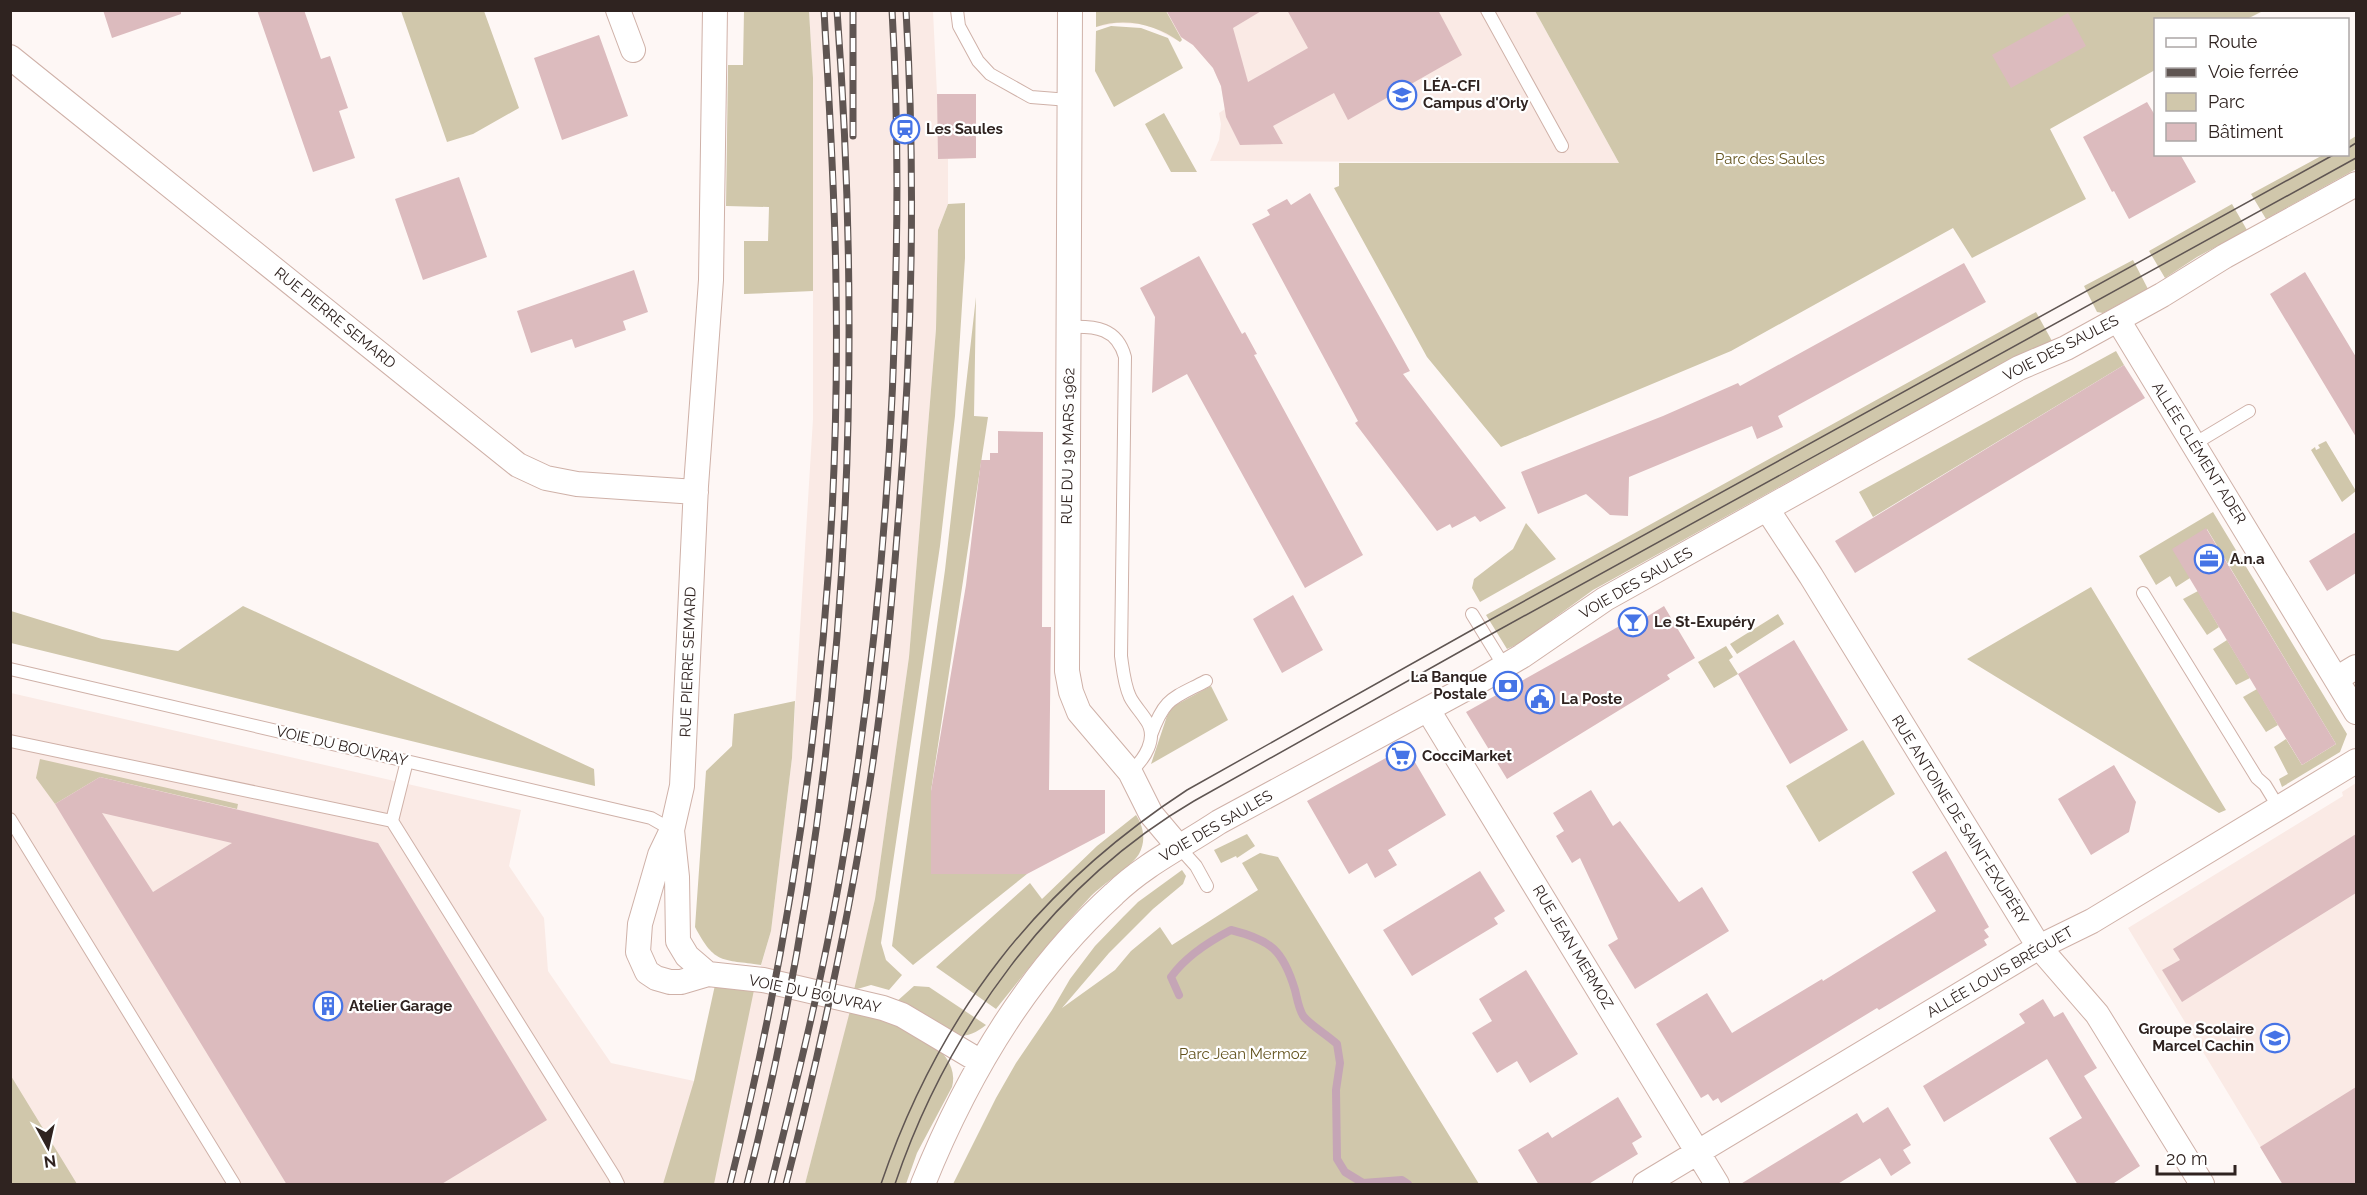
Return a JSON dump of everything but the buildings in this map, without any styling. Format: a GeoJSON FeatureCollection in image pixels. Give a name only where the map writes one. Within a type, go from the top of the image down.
{"type":"FeatureCollection","features":[{"type":"Feature","properties":{"kind":"street"},"geometry":{"type":"LineString","coordinates":[[618,10],[633,50]]}},
{"type":"Feature","properties":{"kind":"street","name":"RUE PIERRE SEMARD"},"geometry":{"type":"LineString","coordinates":[[672,830],[682,786],[696,492],[711,280],[715,10]]}},
{"type":"Feature","properties":{"kind":"street","name":"RUE DU 19 MARS 1962"},"geometry":{"type":"LineString","coordinates":[[1070,10],[1067,671],[1071,692],[1079,712],[1130,772],[1151,813],[1178,846]]}},
{"type":"Feature","properties":{"kind":"street","name":"RUE PIERRE SEMARD"},"geometry":{"type":"LineString","coordinates":[[10,57],[518,465],[546,478],[577,484],[696,492]]}},
{"type":"Feature","properties":{"kind":"street","name":"VOIE DES SAULES"},"geometry":{"type":"LineString","coordinates":[[922,1185],[981,1062],[1045,968],[1114,894],[1141,871],[1178,846],[1504,666],[1605,599],[2019,368],[2066,348],[2118,320],[2225,256],[2356,184]]}},
{"type":"Feature","properties":{"kind":"street","name":"ALLÉE CLÉMENT ADER"},"geometry":{"type":"LineString","coordinates":[[2118,320],[2194,444],[2346,673]]}},
{"type":"Feature","properties":{"kind":"street","name":"RUE ANTOINE DE SAINT-EXUPÉRY"},"geometry":{"type":"LineString","coordinates":[[1767,509],[1811,576],[2039,947],[2097,1014],[2202,1185]]}},
{"type":"Feature","properties":{"kind":"street"},"geometry":{"type":"LineString","coordinates":[[2346,673],[2356,712]]}},
{"type":"Feature","properties":{"kind":"street","name":"RUE JEAN MERMOZ"},"geometry":{"type":"LineString","coordinates":[[1428,710],[1717,1185]]}},
{"type":"Feature","properties":{"kind":"street","name":"ALLÉE LOUIS BRÉGUET"},"geometry":{"type":"LineString","coordinates":[[1645,1185],[2039,947],[2091,921],[2356,761]]}},
{"type":"Feature","properties":{"kind":"street"},"geometry":{"type":"LineString","coordinates":[[672,830],[677,878],[678,941],[687,956],[708,974]]}},
{"type":"Feature","properties":{"kind":"street","name":"VOIE DU BOUVRAY"},"geometry":{"type":"LineString","coordinates":[[672,830],[660,855],[645,902],[638,940],[638,952],[647,972],[664,981],[681,982],[708,974],[763,980],[884,1008],[902,1015],[981,1062]]}},
{"type":"Feature","properties":{"kind":"lane"},"geometry":{"type":"LineString","coordinates":[[957,10],[958,26],[978,61],[990,74],[1030,97],[1069,100]]}},
{"type":"Feature","properties":{"kind":"lane"},"geometry":{"type":"LineString","coordinates":[[1487,10],[1562,146]]}},
{"type":"Feature","properties":{"kind":"lane"},"geometry":{"type":"LineString","coordinates":[[1069,327],[1093,327],[1109,333],[1118,340],[1125,357],[1121,656],[1126,687],[1131,700],[1147,720],[1151,736]]}},
{"type":"Feature","properties":{"kind":"lane"},"geometry":{"type":"LineString","coordinates":[[2194,444],[2249,411]]}},
{"type":"Feature","properties":{"kind":"lane"},"geometry":{"type":"LineString","coordinates":[[2143,592],[2257,778],[2265,785],[2279,808]]}},
{"type":"Feature","properties":{"kind":"lane"},"geometry":{"type":"LineString","coordinates":[[1472,614],[1504,666]]}},
{"type":"Feature","properties":{"kind":"lane","name":"VOIE DU BOUVRAY"},"geometry":{"type":"LineString","coordinates":[[10,669],[651,818],[672,830]]}},
{"type":"Feature","properties":{"kind":"lane"},"geometry":{"type":"LineString","coordinates":[[1130,772],[1145,758],[1158,717],[1168,702],[1206,681]]}},
{"type":"Feature","properties":{"kind":"lane"},"geometry":{"type":"LineString","coordinates":[[10,741],[392,820]]}},
{"type":"Feature","properties":{"kind":"lane"},"geometry":{"type":"LineString","coordinates":[[407,761],[392,820],[618,1185]]}},
{"type":"Feature","properties":{"kind":"lane"},"geometry":{"type":"LineString","coordinates":[[10,819],[234,1185]]}},
{"type":"Feature","properties":{"kind":"lane"},"geometry":{"type":"LineString","coordinates":[[1178,846],[1196,866],[1207,885]]}},
{"type":"Feature","properties":{"kind":"shaded area","name":"LÉA-CFI Campus d'Orly"},"geometry":{"type":"Polygon","coordinates":[[[1096,10],[1535,11],[1619,163],[1210,161],[1219,140],[1221,124],[1219,113],[1225,109],[1221,86],[1213,68],[1193,45],[1182,38],[1180,42],[1154,28],[1140,24],[1117,23],[1096,27],[1096,10]]]}},
{"type":"Feature","properties":{"kind":"shaded area"},"geometry":{"type":"Polygon","coordinates":[[[809,11],[933,11],[937,94],[976,94],[976,158],[948,159],[948,204],[938,230],[936,329],[909,657],[875,899],[848,1021],[805,1184],[11,1184],[11,693],[521,810],[509,866],[544,918],[548,971],[611,1063],[694,1081],[754,990],[771,931],[792,758],[813,419],[813,78],[809,11]]]}},
{"type":"Feature","properties":{"kind":"shaded area","name":"Groupe Scolaire Marcel Cachin"},"geometry":{"type":"Polygon","coordinates":[[[2356,783],[2356,1184],[2283,1184],[2128,928],[2343,796],[2342,792],[2356,783]]]}},
{"type":"Feature","properties":{"kind":"green space"},"geometry":{"type":"Polygon","coordinates":[[[401,11],[484,11],[519,108],[473,134],[447,142],[401,11]]]}},
{"type":"Feature","properties":{"kind":"green space"},"geometry":{"type":"Polygon","coordinates":[[[744,11],[809,11],[813,78],[813,291],[744,294],[744,241],[768,241],[769,207],[726,206],[728,65],[743,65],[744,11]]]}},
{"type":"Feature","properties":{"kind":"green space"},"geometry":{"type":"Polygon","coordinates":[[[1096,11],[1166,11],[1182,40],[1180,42],[1161,31],[1140,24],[1118,23],[1096,27],[1096,11]]]}},
{"type":"Feature","properties":{"kind":"green space","name":"Parc des Saules"},"geometry":{"type":"Polygon","coordinates":[[[1535,11],[2263,11],[2249,18],[2154,18],[2154,71],[2050,129],[2086,199],[1972,258],[1953,228],[1731,351],[1501,447],[1427,357],[1334,188],[1339,186],[1339,163],[1619,163],[1535,11]]]}},
{"type":"Feature","properties":{"kind":"green space"},"geometry":{"type":"Polygon","coordinates":[[[1111,26],[1141,28],[1168,38],[1183,68],[1114,107],[1095,71],[1096,31],[1111,26]]]}},
{"type":"Feature","properties":{"kind":"green space"},"geometry":{"type":"Polygon","coordinates":[[[1164,113],[1197,172],[1171,172],[1145,124],[1164,113]]]}},
{"type":"Feature","properties":{"kind":"green space"},"geometry":{"type":"Polygon","coordinates":[[[2356,136],[2356,169],[2266,219],[2251,194],[2321,156],[2349,156],[2349,140],[2356,136]]]}},
{"type":"Feature","properties":{"kind":"green space"},"geometry":{"type":"Polygon","coordinates":[[[965,203],[965,258],[955,416],[940,546],[881,943],[886,960],[902,975],[889,990],[871,985],[854,990],[875,899],[909,657],[936,329],[938,230],[948,204],[965,203]]]}},
{"type":"Feature","properties":{"kind":"green space"},"geometry":{"type":"Polygon","coordinates":[[[2232,204],[2247,230],[2197,257],[2165,278],[2149,251],[2232,204]]]}},
{"type":"Feature","properties":{"kind":"green space"},"geometry":{"type":"Polygon","coordinates":[[[2133,260],[2148,289],[2103,313],[2097,312],[2084,286],[2133,260]]]}},
{"type":"Feature","properties":{"kind":"green space"},"geometry":{"type":"Polygon","coordinates":[[[976,297],[974,416],[988,417],[931,791],[932,874],[1027,874],[913,965],[892,946],[945,570],[976,297]]]}},
{"type":"Feature","properties":{"kind":"green space"},"geometry":{"type":"Polygon","coordinates":[[[2036,312],[2052,341],[2014,357],[1593,590],[1520,643],[1507,649],[1486,615],[2036,312]]]}},
{"type":"Feature","properties":{"kind":"green space"},"geometry":{"type":"Polygon","coordinates":[[[2116,351],[2124,365],[1873,517],[1859,492],[2116,351]]]}},
{"type":"Feature","properties":{"kind":"green space"},"geometry":{"type":"Polygon","coordinates":[[[2326,441],[2356,491],[2342,502],[2311,450],[2315,447],[2316,450],[2320,448],[2318,445],[2326,441]]]}},
{"type":"Feature","properties":{"kind":"green space"},"geometry":{"type":"Polygon","coordinates":[[[2213,512],[2347,734],[2340,752],[2282,787],[2279,779],[2288,774],[2274,747],[2286,739],[2302,765],[2336,744],[2207,529],[2190,578],[2176,587],[2170,576],[2156,585],[2139,556],[2213,512]]]}},
{"type":"Feature","properties":{"kind":"green space"},"geometry":{"type":"Polygon","coordinates":[[[1526,523],[1556,559],[1480,602],[1472,588],[1474,579],[1513,549],[1526,523]]]}},
{"type":"Feature","properties":{"kind":"green space"},"geometry":{"type":"Polygon","coordinates":[[[2091,587],[2226,810],[2219,813],[1967,659],[2091,587]]]}},
{"type":"Feature","properties":{"kind":"green space"},"geometry":{"type":"Polygon","coordinates":[[[2198,591],[2219,627],[2207,635],[2183,599],[2198,591]]]}},
{"type":"Feature","properties":{"kind":"green space"},"geometry":{"type":"Polygon","coordinates":[[[243,606],[594,769],[595,786],[11,643],[11,611],[102,639],[178,651],[243,606]]]}},
{"type":"Feature","properties":{"kind":"green space"},"geometry":{"type":"Polygon","coordinates":[[[1778,614],[1784,624],[1737,654],[1730,644],[1778,614]]]}},
{"type":"Feature","properties":{"kind":"green space"},"geometry":{"type":"Polygon","coordinates":[[[2227,640],[2250,678],[2236,685],[2213,649],[2227,640]]]}},
{"type":"Feature","properties":{"kind":"green space"},"geometry":{"type":"Polygon","coordinates":[[[1726,646],[1733,657],[1729,660],[1738,674],[1714,688],[1698,662],[1726,646]]]}},
{"type":"Feature","properties":{"kind":"green space"},"geometry":{"type":"Polygon","coordinates":[[[1211,686],[1228,720],[1151,764],[1172,707],[1211,686]]]}},
{"type":"Feature","properties":{"kind":"green space"},"geometry":{"type":"Polygon","coordinates":[[[2257,689],[2278,725],[2266,732],[2243,697],[2257,689]]]}},
{"type":"Feature","properties":{"kind":"green space"},"geometry":{"type":"Polygon","coordinates":[[[795,701],[792,758],[771,931],[761,965],[728,960],[714,954],[708,948],[695,927],[706,771],[732,746],[734,714],[795,701]]]}},
{"type":"Feature","properties":{"kind":"green space"},"geometry":{"type":"Polygon","coordinates":[[[1863,740],[1895,794],[1819,842],[1786,786],[1863,740]]]}},
{"type":"Feature","properties":{"kind":"green space"},"geometry":{"type":"Polygon","coordinates":[[[40,759],[238,804],[237,809],[100,777],[55,804],[36,778],[40,759]]]}},
{"type":"Feature","properties":{"kind":"green space"},"geometry":{"type":"Polygon","coordinates":[[[1136,815],[1143,834],[1143,844],[1139,854],[1078,910],[996,1009],[936,967],[1030,883],[1042,899],[1097,846],[1136,815]]]}},
{"type":"Feature","properties":{"kind":"green space"},"geometry":{"type":"Polygon","coordinates":[[[1247,834],[1255,846],[1237,858],[1236,856],[1221,863],[1214,850],[1247,834]]]}},
{"type":"Feature","properties":{"kind":"green space","name":"Parc Jean Mermoz"},"geometry":{"type":"Polygon","coordinates":[[[1260,853],[1278,857],[1479,1184],[953,1184],[1016,1063],[1070,979],[1095,946],[1138,902],[1182,870],[1186,876],[1183,884],[1153,909],[1109,953],[1062,1008],[1115,970],[1131,951],[1160,927],[1172,945],[1258,890],[1242,863],[1260,853]]]}},
{"type":"Feature","properties":{"kind":"green space"},"geometry":{"type":"Polygon","coordinates":[[[715,985],[754,990],[714,1184],[663,1184],[694,1081],[715,985]]]}},
{"type":"Feature","properties":{"kind":"green space"},"geometry":{"type":"Polygon","coordinates":[[[914,986],[929,987],[986,1025],[972,1034],[956,1036],[895,1003],[914,986]]]}},
{"type":"Feature","properties":{"kind":"green space"},"geometry":{"type":"Polygon","coordinates":[[[851,1007],[882,1017],[918,1034],[946,1057],[952,1071],[952,1087],[917,1153],[906,1184],[805,1184],[851,1007]]]}},
{"type":"Feature","properties":{"kind":"green space"},"geometry":{"type":"Polygon","coordinates":[[[11,1076],[77,1184],[11,1184],[11,1076]]]}},
{"type":"Feature","properties":{"kind":"waterway"},"geometry":{"type":"LineString","coordinates":[[1179,995],[1171,977],[1183,962],[1214,939],[1231,930],[1266,943],[1286,965],[1304,1017],[1337,1044],[1340,1063],[1336,1090],[1337,1159],[1345,1172],[1363,1183],[1402,1180],[1408,1184]]}},
{"type":"Feature","properties":{"kind":"tram line"},"geometry":{"type":"LineString","coordinates":[[2349,147],[2356,143]]}},
{"type":"Feature","properties":{"kind":"tram line"},"geometry":{"type":"LineString","coordinates":[[881,1184],[905,1122],[932,1064],[964,1010],[1000,960],[1040,913],[1084,869],[1133,828],[1187,790],[1479,626],[2331,156]]}},
{"type":"Feature","properties":{"kind":"tram line"},"geometry":{"type":"LineString","coordinates":[[895,1184],[917,1127],[944,1071],[975,1017],[1011,966],[1051,918],[1095,874],[1143,835],[1194,801],[1486,637],[2356,158]]}},
{"type":"Feature","properties":{"kind":"railway"},"geometry":{"type":"LineString","coordinates":[[730,1184],[756,1074],[797,850],[813,738],[824,625],[832,511],[836,398],[833,181],[824,10]]}},
{"type":"Feature","properties":{"kind":"railway"},"geometry":{"type":"LineString","coordinates":[[747,1184],[780,1040],[806,895],[826,748],[840,601],[847,453],[849,306],[845,158],[837,10]]}},
{"type":"Feature","properties":{"kind":"railway"},"geometry":{"type":"LineString","coordinates":[[853,10],[853,136]]}},
{"type":"Feature","properties":{"kind":"railway"},"geometry":{"type":"LineString","coordinates":[[771,1184],[808,1034],[839,882],[863,729],[880,576],[891,421],[897,234],[892,10]]}},
{"type":"Feature","properties":{"kind":"railway"},"geometry":{"type":"LineString","coordinates":[[786,1184],[820,1043],[850,901],[872,771],[889,629],[907,394],[911,266],[911,138],[906,10]]}},
{"type":"Feature","properties":{"kind":"place","name":"LÉA-CFI Campus d'Orly"},"geometry":{"type":"Point","coordinates":[1402,95]}},
{"type":"Feature","properties":{"kind":"place","name":"Les Saules"},"geometry":{"type":"Point","coordinates":[905,129]}},
{"type":"Feature","properties":{"kind":"place","name":"A.n.a"},"geometry":{"type":"Point","coordinates":[2209,559]}},
{"type":"Feature","properties":{"kind":"place","name":"Le St-Exupéry"},"geometry":{"type":"Point","coordinates":[1633,622]}},
{"type":"Feature","properties":{"kind":"place","name":"La Banque Postale"},"geometry":{"type":"Point","coordinates":[1508,686]}},
{"type":"Feature","properties":{"kind":"place","name":"La Poste"},"geometry":{"type":"Point","coordinates":[1540,699]}},
{"type":"Feature","properties":{"kind":"place","name":"CocciMarket"},"geometry":{"type":"Point","coordinates":[1401,756]}},
{"type":"Feature","properties":{"kind":"place","name":"Atelier Garage"},"geometry":{"type":"Point","coordinates":[328,1006]}},
{"type":"Feature","properties":{"kind":"place","name":"Groupe Scolaire Marcel Cachin"},"geometry":{"type":"Point","coordinates":[2275,1038]}}]}
